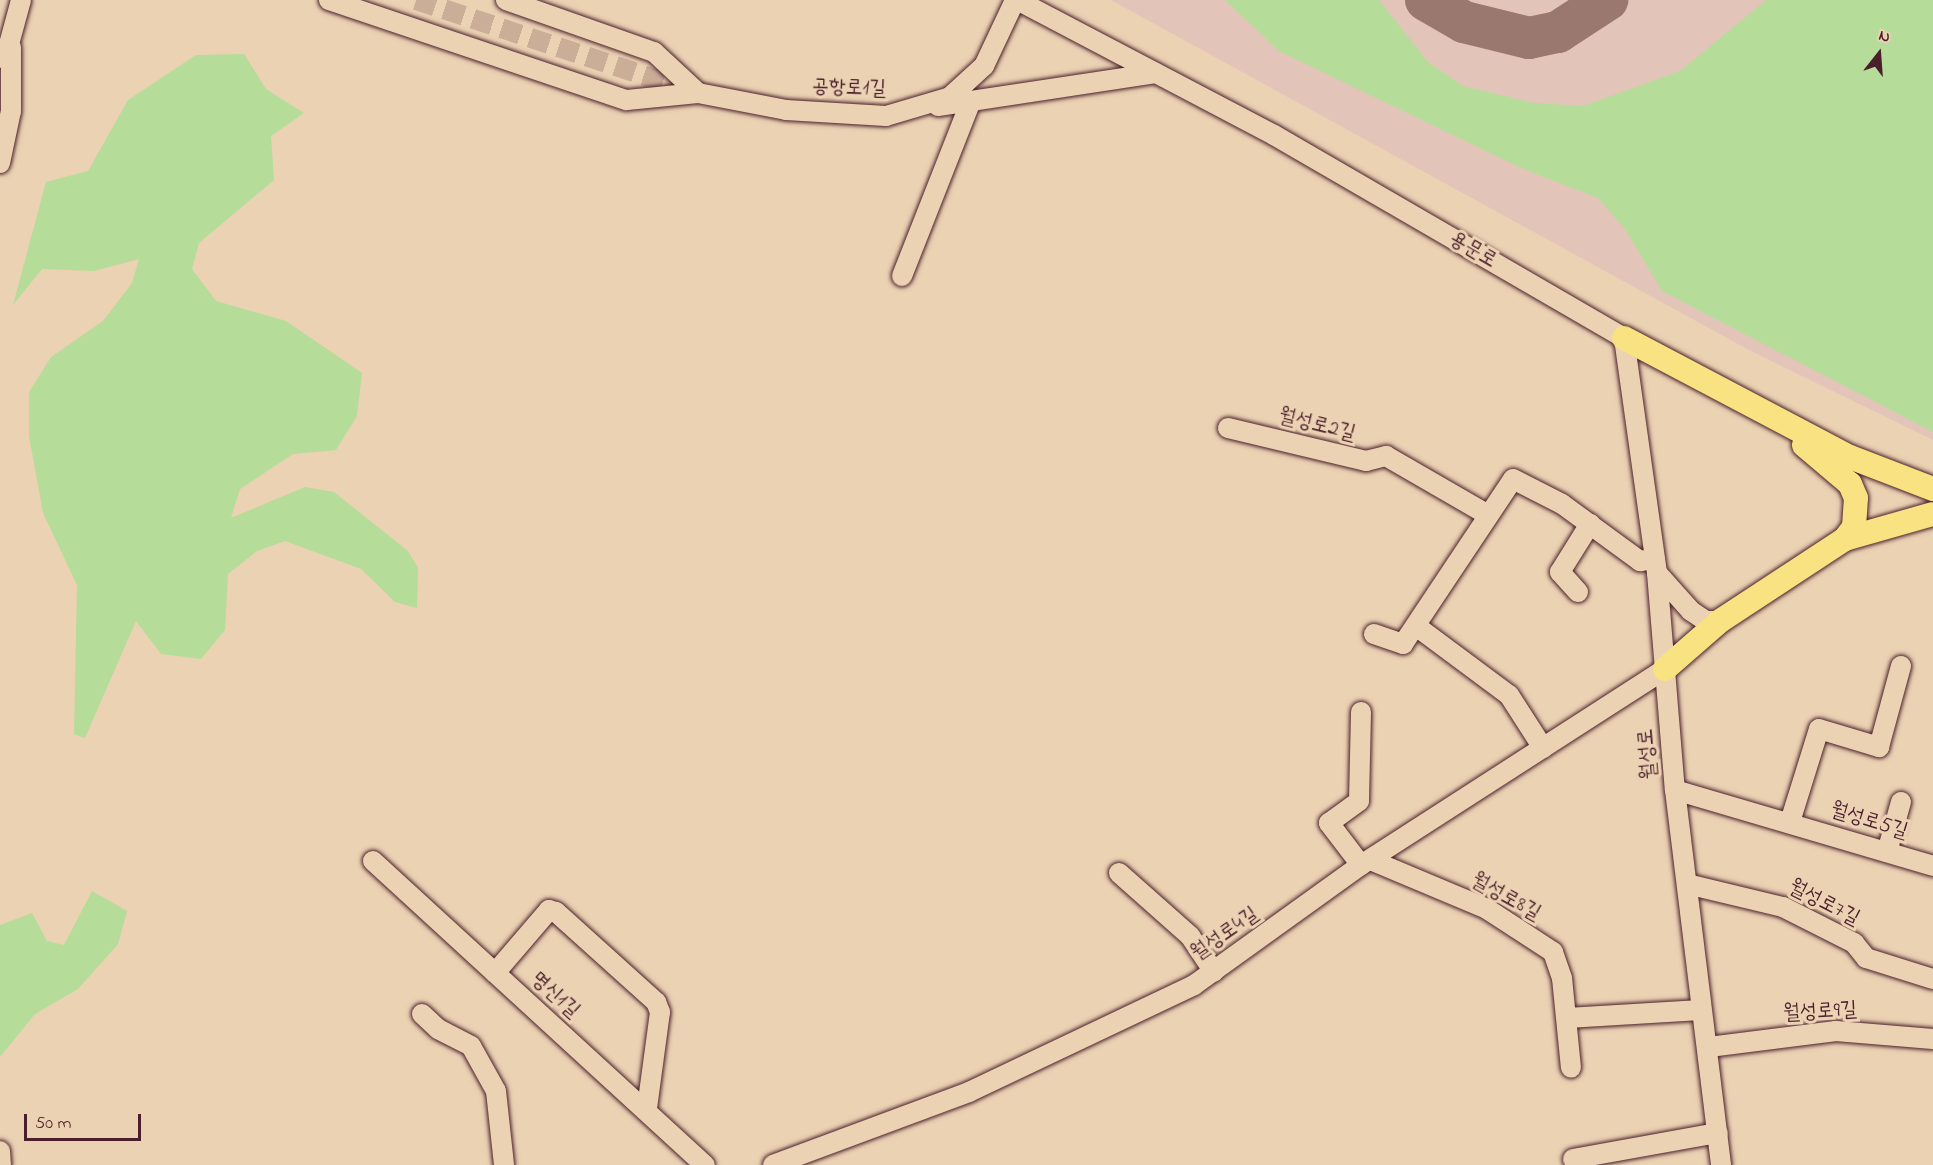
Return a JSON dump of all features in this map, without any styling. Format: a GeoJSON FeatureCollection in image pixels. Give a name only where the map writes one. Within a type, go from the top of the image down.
{"type":"FeatureCollection","features":[{"type":"Feature","properties":{"kind":"main road","name":"용문로"},"geometry":{"type":"LineString","coordinates":[[1624,338],[1850,457],[1933,489]]}},
{"type":"Feature","properties":{"kind":"main road"},"geometry":{"type":"LineString","coordinates":[[1773,418],[1850,484],[1858,510],[1845,539]]}},
{"type":"Feature","properties":{"kind":"main road"},"geometry":{"type":"LineString","coordinates":[[1665,669],[1720,621],[1845,539],[1933,514]]}},
{"type":"Feature","properties":{"kind":"street"},"geometry":{"type":"LineString","coordinates":[[0,69],[10,46],[21,0]]}},
{"type":"Feature","properties":{"kind":"street","name":"공항로1길"},"geometry":{"type":"LineString","coordinates":[[329,0],[627,100],[698,93],[786,110],[886,116],[950,97],[984,66],[1016,0]]}},
{"type":"Feature","properties":{"kind":"street"},"geometry":{"type":"LineString","coordinates":[[506,0],[654,52],[698,93]]}},
{"type":"Feature","properties":{"kind":"street","name":"용문로"},"geometry":{"type":"LineString","coordinates":[[1016,0],[1156,73],[1624,338]]}},
{"type":"Feature","properties":{"kind":"street"},"geometry":{"type":"LineString","coordinates":[[0,163],[11,111],[10,46]]}},
{"type":"Feature","properties":{"kind":"street"},"geometry":{"type":"LineString","coordinates":[[903,111],[1156,73]]}},
{"type":"Feature","properties":{"kind":"street"},"geometry":{"type":"LineString","coordinates":[[902,276],[971,101]]}},
{"type":"Feature","properties":{"kind":"street","name":"월성로"},"geometry":{"type":"LineString","coordinates":[[1624,338],[1656,566],[1675,790],[1701,1010],[1709,1047],[1721,1165]]}},
{"type":"Feature","properties":{"kind":"street","name":"월성로2길"},"geometry":{"type":"LineString","coordinates":[[1228,428],[1366,461],[1386,456],[1488,514]]}},
{"type":"Feature","properties":{"kind":"street"},"geometry":{"type":"LineString","coordinates":[[1374,634],[1403,644],[1513,478],[1590,524],[1640,561],[1656,566],[1691,611],[1706,621],[1720,621]]}},
{"type":"Feature","properties":{"kind":"street"},"geometry":{"type":"LineString","coordinates":[[1578,592],[1560,572],[1590,524]]}},
{"type":"Feature","properties":{"kind":"street"},"geometry":{"type":"LineString","coordinates":[[1416,626],[1509,695],[1543,748]]}},
{"type":"Feature","properties":{"kind":"street"},"geometry":{"type":"LineString","coordinates":[[1790,822],[1819,729],[1879,747],[1901,666]]}},
{"type":"Feature","properties":{"kind":"street","name":"월성로4길"},"geometry":{"type":"LineString","coordinates":[[773,1165],[969,1092],[1214,972],[1367,863],[1665,669]]}},
{"type":"Feature","properties":{"kind":"street"},"geometry":{"type":"LineString","coordinates":[[1361,712],[1359,801],[1329,823],[1367,863]]}},
{"type":"Feature","properties":{"kind":"street","name":"월성로5길"},"geometry":{"type":"LineString","coordinates":[[1675,790],[1933,866]]}},
{"type":"Feature","properties":{"kind":"street"},"geometry":{"type":"LineString","coordinates":[[1887,852],[1901,802]]}},
{"type":"Feature","properties":{"kind":"street","name":"명신1길"},"geometry":{"type":"LineString","coordinates":[[373,861],[647,1108],[705,1165]]}},
{"type":"Feature","properties":{"kind":"street","name":"월성로8길"},"geometry":{"type":"LineString","coordinates":[[1367,863],[1487,909],[1553,952],[1567,1018],[1571,1068]]}},
{"type":"Feature","properties":{"kind":"street"},"geometry":{"type":"LineString","coordinates":[[1119,873],[1190,936],[1214,972]]}},
{"type":"Feature","properties":{"kind":"street","name":"월성로7길"},"geometry":{"type":"LineString","coordinates":[[1687,884],[1783,907],[1854,943],[1866,958],[1933,979]]}},
{"type":"Feature","properties":{"kind":"street"},"geometry":{"type":"LineString","coordinates":[[495,973],[549,910],[556,912],[656,1002],[660,1012],[647,1108]]}},
{"type":"Feature","properties":{"kind":"street"},"geometry":{"type":"LineString","coordinates":[[1567,1018],[1701,1010]]}},
{"type":"Feature","properties":{"kind":"street"},"geometry":{"type":"LineString","coordinates":[[422,1014],[438,1029],[471,1046],[496,1091],[504,1165]]}},
{"type":"Feature","properties":{"kind":"street","name":"월성로9길"},"geometry":{"type":"LineString","coordinates":[[1709,1047],[1836,1031],[1933,1039]]}},
{"type":"Feature","properties":{"kind":"street"},"geometry":{"type":"LineString","coordinates":[[1574,1159],[1718,1133]]}},
{"type":"Feature","properties":{"kind":"street"},"geometry":{"type":"LineString","coordinates":[[0,1151],[1,1165]]}},
{"type":"Feature","properties":{"kind":"shaded area"},"geometry":{"type":"Polygon","coordinates":[[[1111,0],[1933,0],[1933,440],[1749,350],[1111,0]]]}},
{"type":"Feature","properties":{"kind":"green space"},"geometry":{"type":"Polygon","coordinates":[[[1225,0],[1379,0],[1428,62],[1463,86],[1534,103],[1583,106],[1680,71],[1766,0],[1933,0],[1933,432],[1662,291],[1625,229],[1598,198],[1521,168],[1279,51],[1225,0]]]}},
{"type":"Feature","properties":{"kind":"green space"},"geometry":{"type":"Polygon","coordinates":[[[244,54],[266,89],[304,113],[271,136],[274,180],[199,243],[192,269],[216,301],[286,321],[362,373],[357,416],[336,450],[293,454],[240,489],[231,518],[305,487],[334,492],[408,551],[418,568],[417,608],[395,602],[361,569],[285,541],[257,551],[228,574],[225,630],[201,659],[161,654],[136,621],[85,738],[74,734],[77,585],[43,513],[29,436],[29,392],[51,357],[103,321],[132,283],[139,259],[94,271],[42,269],[13,305],[46,182],[88,171],[128,100],[196,55],[244,54]]]}},
{"type":"Feature","properties":{"kind":"green space"},"geometry":{"type":"Polygon","coordinates":[[[92,891],[127,911],[118,944],[78,989],[35,1014],[0,1057],[0,925],[32,913],[47,941],[64,945],[92,891]]]}},
{"type":"Feature","properties":{"kind":"taxiway"},"geometry":{"type":"LineString","coordinates":[[1426,0],[1464,22],[1529,38],[1558,32],[1607,0]]}},
{"type":"Feature","properties":{"kind":"tunnel"},"geometry":{"type":"LineString","coordinates":[[416,0],[698,93]]}}]}
